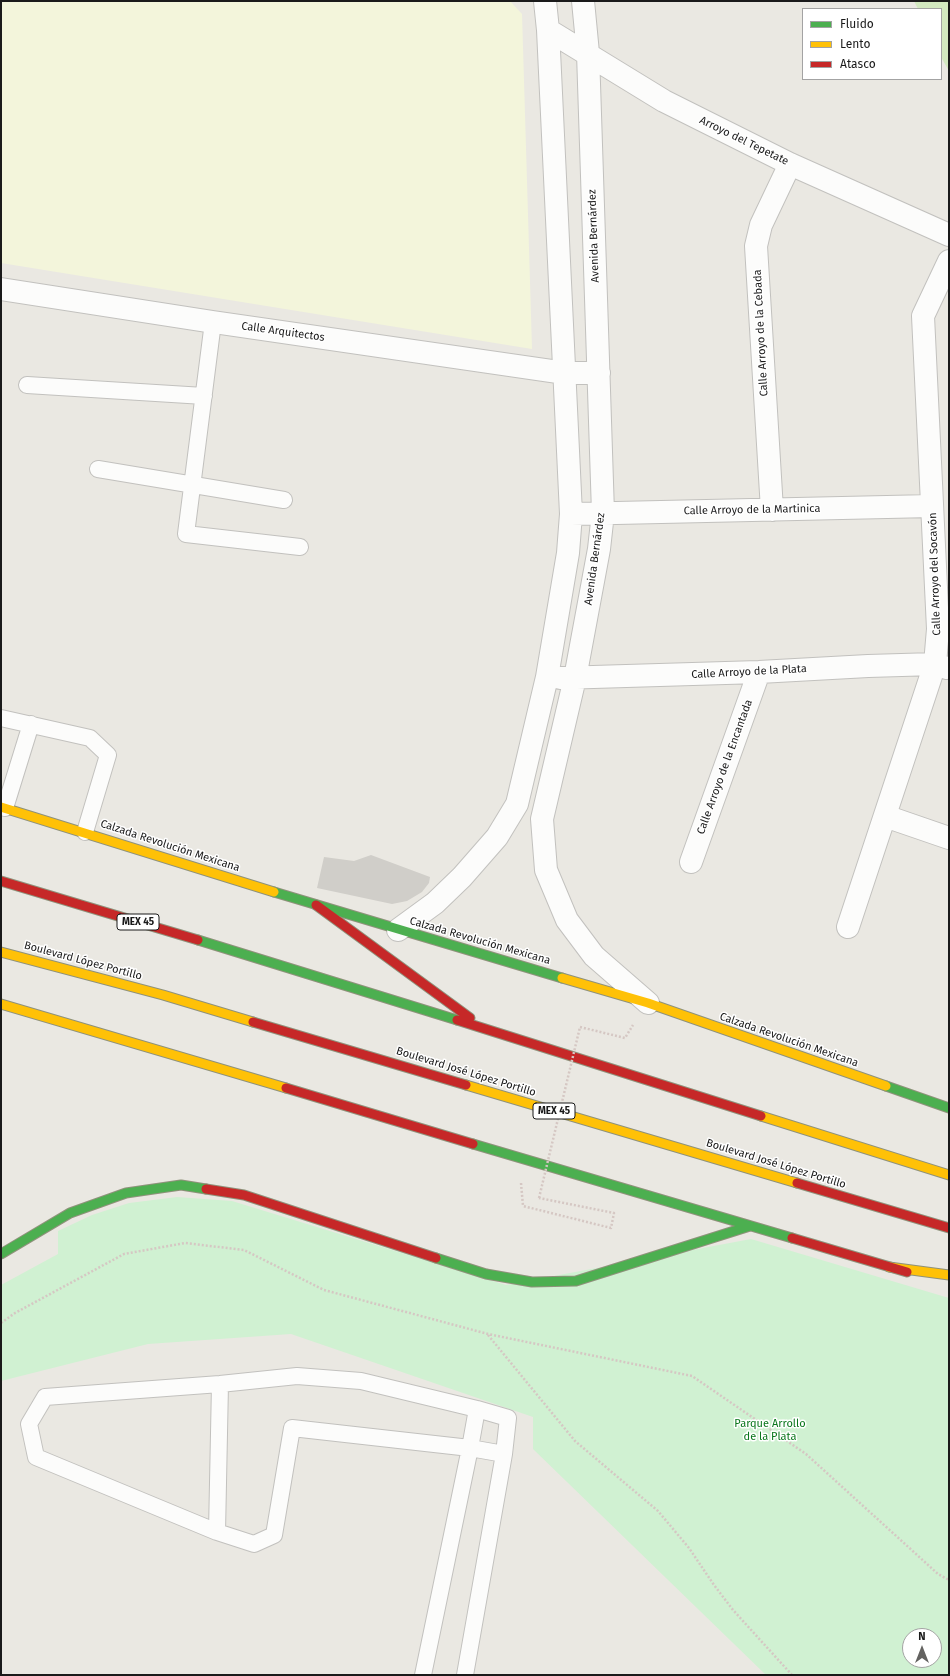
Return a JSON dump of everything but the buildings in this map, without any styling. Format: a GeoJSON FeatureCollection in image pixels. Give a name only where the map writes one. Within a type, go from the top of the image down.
{"type":"FeatureCollection","features":[{"type":"Feature","properties":{"kind":"main road","name":"Calzada Revolución Mexicana"},"geometry":{"type":"LineString","coordinates":[[3,807],[398,930],[648,1003],[949,1108]]}},
{"type":"Feature","properties":{"kind":"main road","name":"MEX 45"},"geometry":{"type":"LineString","coordinates":[[1,881],[276,963],[949,1176]]}},
{"type":"Feature","properties":{"kind":"main road"},"geometry":{"type":"LineString","coordinates":[[316,905],[484,1028]]}},
{"type":"Feature","properties":{"kind":"main road","name":"Boulevard López Portillo"},"geometry":{"type":"LineString","coordinates":[[1,952],[160,994]]}},
{"type":"Feature","properties":{"kind":"main road","name":"Boulevard José López Portillo"},"geometry":{"type":"LineString","coordinates":[[160,994],[949,1228]]}},
{"type":"Feature","properties":{"kind":"main road"},"geometry":{"type":"LineString","coordinates":[[1,1004],[949,1284]]}},
{"type":"Feature","properties":{"kind":"main road"},"geometry":{"type":"LineString","coordinates":[[1,1254],[70,1213],[126,1193],[181,1185],[244,1195],[486,1274],[532,1282],[576,1281],[750,1226]]}},
{"type":"Feature","properties":{"kind":"main road"},"geometry":{"type":"LineString","coordinates":[[889,1266],[949,1275]]}},
{"type":"Feature","properties":{"kind":"street"},"geometry":{"type":"LineString","coordinates":[[398,930],[435,903],[462,877],[497,837],[513,811],[547,677],[568,553],[571,514],[548,30],[545,1]]}},
{"type":"Feature","properties":{"kind":"street","name":"Avenida Bernárdez"},"geometry":{"type":"LineString","coordinates":[[583,1],[588,53],[603,513],[599,549],[575,678],[542,819],[546,870],[567,920],[594,956],[648,1003]]}},
{"type":"Feature","properties":{"kind":"street","name":"Arroyo del Tepetate"},"geometry":{"type":"LineString","coordinates":[[548,30],[588,53],[664,101],[790,164],[949,235]]}},
{"type":"Feature","properties":{"kind":"street","name":"Calle Arroyo de la Cebada"},"geometry":{"type":"LineString","coordinates":[[772,510],[756,246],[761,225],[790,164]]}},
{"type":"Feature","properties":{"kind":"street","name":"Calle Arroyo del Socavón"},"geometry":{"type":"LineString","coordinates":[[848,927],[885,816],[942,666],[938,629],[923,316],[949,261]]}},
{"type":"Feature","properties":{"kind":"street","name":"Calle Arquitectos"},"geometry":{"type":"LineString","coordinates":[[1,289],[213,322],[565,372],[599,372]]}},
{"type":"Feature","properties":{"kind":"street","name":"Calle Arroyo de la Martinica"},"geometry":{"type":"LineString","coordinates":[[571,514],[932,506]]}},
{"type":"Feature","properties":{"kind":"street","name":"Calle Arroyo de la Plata"},"geometry":{"type":"LineString","coordinates":[[547,677],[575,678],[759,672],[868,666],[942,666]]}},
{"type":"Feature","properties":{"kind":"street","name":"Calle Arroyo de la Encantada"},"geometry":{"type":"LineString","coordinates":[[691,862],[759,672]]}},
{"type":"Feature","properties":{"kind":"street"},"geometry":{"type":"LineString","coordinates":[[885,816],[949,838]]}},
{"type":"Feature","properties":{"kind":"lane"},"geometry":{"type":"LineString","coordinates":[[213,322],[186,534],[300,547]]}},
{"type":"Feature","properties":{"kind":"lane"},"geometry":{"type":"LineString","coordinates":[[27,385],[204,396]]}},
{"type":"Feature","properties":{"kind":"lane"},"geometry":{"type":"LineString","coordinates":[[98,469],[192,486],[284,500]]}},
{"type":"Feature","properties":{"kind":"lane"},"geometry":{"type":"LineString","coordinates":[[1,718],[90,738],[108,755],[85,832]]}},
{"type":"Feature","properties":{"kind":"lane"},"geometry":{"type":"LineString","coordinates":[[3,807],[31,724]]}},
{"type":"Feature","properties":{"kind":"lane"},"geometry":{"type":"LineString","coordinates":[[465,1675],[504,1454],[508,1418],[361,1381],[297,1376],[220,1384],[45,1397],[29,1424],[36,1457],[217,1532],[254,1544],[274,1535],[292,1428],[470,1448],[504,1454]]}},
{"type":"Feature","properties":{"kind":"lane"},"geometry":{"type":"LineString","coordinates":[[217,1532],[220,1384]]}},
{"type":"Feature","properties":{"kind":"lane"},"geometry":{"type":"LineString","coordinates":[[423,1675],[477,1409]]}},
{"type":"Feature","properties":{"kind":"path"},"geometry":{"type":"LineString","coordinates":[[523,1206],[611,1228],[614,1213],[539,1198],[580,1027],[625,1038]]}},
{"type":"Feature","properties":{"kind":"path"},"geometry":{"type":"LineString","coordinates":[[1,1323],[15,1313],[124,1254],[185,1243],[244,1250],[324,1290],[488,1334],[692,1376],[806,1454],[938,1574],[949,1580]]}},
{"type":"Feature","properties":{"kind":"path"},"geometry":{"type":"LineString","coordinates":[[488,1334],[575,1441],[658,1511],[689,1548],[714,1586],[733,1610],[792,1675]]}},
{"type":"Feature","properties":{"kind":"shaded area"},"geometry":{"type":"Polygon","coordinates":[[[1,1],[510,1],[522,14],[532,349],[1,263],[1,1]]]}},
{"type":"Feature","properties":{"kind":"green space"},"geometry":{"type":"Polygon","coordinates":[[[914,1],[949,1],[949,71],[942,59],[942,8],[918,8],[914,1]]]}},
{"type":"Feature","properties":{"kind":"green space","name":"Parque Arrollo de la Plata"},"geometry":{"type":"Polygon","coordinates":[[[177,1197],[232,1201],[506,1285],[751,1239],[949,1298],[949,1675],[766,1675],[533,1449],[533,1417],[291,1334],[148,1344],[1,1381],[1,1285],[58,1254],[58,1231],[92,1215],[129,1203],[177,1197]]]}},
{"type":"Feature","properties":{"kind":"traffic: fast"},"geometry":{"type":"LineString","coordinates":[[274,892],[562,978]]}},
{"type":"Feature","properties":{"kind":"traffic: fast"},"geometry":{"type":"LineString","coordinates":[[198,940],[457,1020]]}},
{"type":"Feature","properties":{"kind":"traffic: fast"},"geometry":{"type":"LineString","coordinates":[[886,1086],[949,1108]]}},
{"type":"Feature","properties":{"kind":"traffic: fast"},"geometry":{"type":"LineString","coordinates":[[473,1144],[792,1238]]}},
{"type":"Feature","properties":{"kind":"traffic: fast"},"geometry":{"type":"LineString","coordinates":[[1,1254],[70,1213],[126,1193],[181,1185],[206,1189]]}},
{"type":"Feature","properties":{"kind":"traffic: fast"},"geometry":{"type":"LineString","coordinates":[[436,1258],[486,1274],[532,1282],[576,1281],[750,1226]]}},
{"type":"Feature","properties":{"kind":"traffic: slow"},"geometry":{"type":"LineString","coordinates":[[1,807],[274,892]]}},
{"type":"Feature","properties":{"kind":"traffic: slow"},"geometry":{"type":"LineString","coordinates":[[1,952],[163,995],[253,1022]]}},
{"type":"Feature","properties":{"kind":"traffic: slow"},"geometry":{"type":"LineString","coordinates":[[562,978],[648,1003],[886,1086]]}},
{"type":"Feature","properties":{"kind":"traffic: slow"},"geometry":{"type":"LineString","coordinates":[[1,1004],[286,1088]]}},
{"type":"Feature","properties":{"kind":"traffic: slow"},"geometry":{"type":"LineString","coordinates":[[466,1085],[797,1183]]}},
{"type":"Feature","properties":{"kind":"traffic: slow"},"geometry":{"type":"LineString","coordinates":[[761,1116],[949,1175]]}},
{"type":"Feature","properties":{"kind":"traffic: slow"},"geometry":{"type":"LineString","coordinates":[[889,1267],[949,1275]]}},
{"type":"Feature","properties":{"kind":"traffic: jam"},"geometry":{"type":"LineString","coordinates":[[1,881],[198,940]]}},
{"type":"Feature","properties":{"kind":"traffic: jam"},"geometry":{"type":"LineString","coordinates":[[316,905],[470,1018]]}},
{"type":"Feature","properties":{"kind":"traffic: jam"},"geometry":{"type":"LineString","coordinates":[[457,1020],[761,1116]]}},
{"type":"Feature","properties":{"kind":"traffic: jam"},"geometry":{"type":"LineString","coordinates":[[253,1022],[466,1085]]}},
{"type":"Feature","properties":{"kind":"traffic: jam"},"geometry":{"type":"LineString","coordinates":[[286,1088],[473,1144]]}},
{"type":"Feature","properties":{"kind":"traffic: jam"},"geometry":{"type":"LineString","coordinates":[[797,1183],[949,1228]]}},
{"type":"Feature","properties":{"kind":"traffic: jam"},"geometry":{"type":"LineString","coordinates":[[206,1189],[244,1195],[436,1258]]}},
{"type":"Feature","properties":{"kind":"traffic: jam"},"geometry":{"type":"LineString","coordinates":[[792,1238],[907,1272]]}}]}
